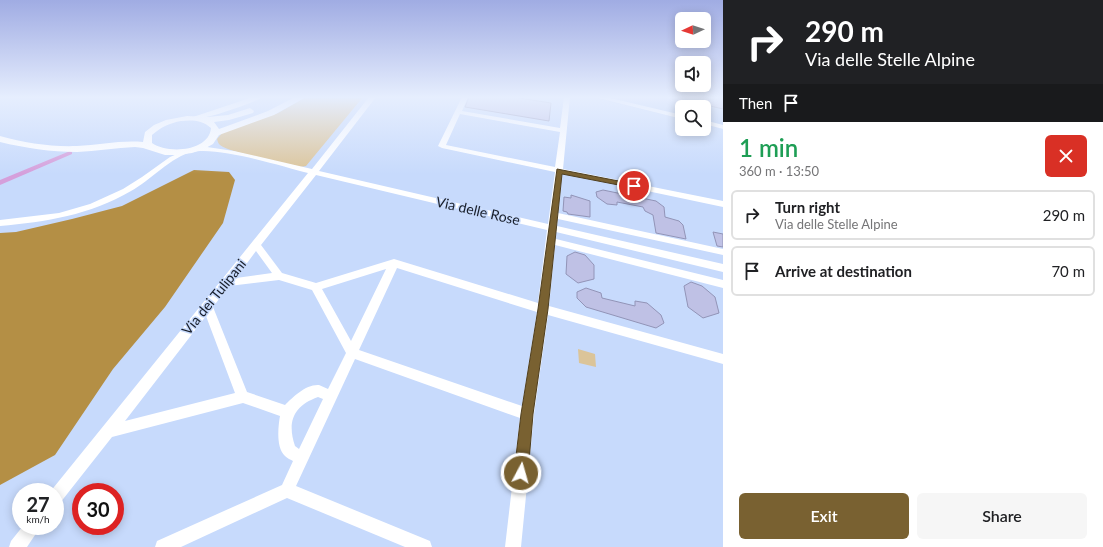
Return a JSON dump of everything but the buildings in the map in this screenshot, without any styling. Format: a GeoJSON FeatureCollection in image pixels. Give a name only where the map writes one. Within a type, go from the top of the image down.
{"type":"FeatureCollection","features":[{"type":"Feature","properties":{"kind":"main road"},"geometry":{"type":"LineString","coordinates":[[0,140],[52,146],[96,145],[131,139],[151,131],[165,123]]}},
{"type":"Feature","properties":{"kind":"main road"},"geometry":{"type":"LineString","coordinates":[[210,123],[215,126],[214,136]]}},
{"type":"Feature","properties":{"kind":"main road"},"geometry":{"type":"LineString","coordinates":[[13,142],[34,147],[64,149],[93,149],[141,144],[170,153],[192,150],[202,146],[214,136],[246,123]]}},
{"type":"Feature","properties":{"kind":"main road"},"geometry":{"type":"LineString","coordinates":[[151,131],[146,141],[152,148]]}},
{"type":"Feature","properties":{"kind":"street","name":"Via dei Tulipani"},"geometry":{"type":"LineString","coordinates":[[64,486],[354,123]]}},
{"type":"Feature","properties":{"kind":"street"},"geometry":{"type":"LineString","coordinates":[[452,123],[442,146],[723,204]]}},
{"type":"Feature","properties":{"kind":"street"},"geometry":{"type":"LineString","coordinates":[[516,123],[564,131]]}},
{"type":"Feature","properties":{"kind":"street"},"geometry":{"type":"LineString","coordinates":[[513,547],[527,414],[543,309],[565,123]]}},
{"type":"Feature","properties":{"kind":"street"},"geometry":{"type":"LineString","coordinates":[[711,124],[723,127]]}},
{"type":"Feature","properties":{"kind":"street","name":"Via delle Rose"},"geometry":{"type":"LineString","coordinates":[[214,136],[218,146],[234,153]]}},
{"type":"Feature","properties":{"kind":"street"},"geometry":{"type":"LineString","coordinates":[[152,148],[161,153],[163,157],[161,165],[155,172]]}},
{"type":"Feature","properties":{"kind":"street","name":"Via delle Rose"},"geometry":{"type":"LineString","coordinates":[[192,150],[209,149],[234,153],[723,268]]}},
{"type":"Feature","properties":{"kind":"street"},"geometry":{"type":"LineString","coordinates":[[0,223],[43,219],[67,214],[92,206],[131,188],[178,154],[192,150]]}},
{"type":"Feature","properties":{"kind":"street"},"geometry":{"type":"LineString","coordinates":[[554,215],[723,252]]}},
{"type":"Feature","properties":{"kind":"street"},"geometry":{"type":"LineString","coordinates":[[550,241],[723,284]]}},
{"type":"Feature","properties":{"kind":"street"},"geometry":{"type":"LineString","coordinates":[[256,244],[278,276]]}},
{"type":"Feature","properties":{"kind":"street"},"geometry":{"type":"LineString","coordinates":[[164,547],[287,490],[394,263]]}},
{"type":"Feature","properties":{"kind":"street"},"geometry":{"type":"LineString","coordinates":[[225,283],[278,276],[316,287],[394,263],[543,309],[723,359]]}},
{"type":"Feature","properties":{"kind":"street"},"geometry":{"type":"LineString","coordinates":[[316,287],[352,353],[527,414]]}},
{"type":"Feature","properties":{"kind":"street"},"geometry":{"type":"LineString","coordinates":[[207,306],[243,397]]}},
{"type":"Feature","properties":{"kind":"street"},"geometry":{"type":"LineString","coordinates":[[302,458],[289,451],[287,446],[284,434],[287,412],[303,396],[318,391],[331,396]]}},
{"type":"Feature","properties":{"kind":"street"},"geometry":{"type":"LineString","coordinates":[[106,432],[243,397],[287,412]]}},
{"type":"Feature","properties":{"kind":"street"},"geometry":{"type":"LineString","coordinates":[[287,490],[424,547]]}},
{"type":"Feature","properties":{"kind":"street"},"geometry":{"type":"LineString","coordinates":[[17,547],[26,535]]}},
{"type":"Feature","properties":{"kind":"shaded area"},"geometry":{"type":"Polygon","coordinates":[[[250,123],[342,123],[306,166],[300,167],[226,148],[218,143],[217,139],[223,132],[250,123]]]}},
{"type":"Feature","properties":{"kind":"shaded area"},"geometry":{"type":"Polygon","coordinates":[[[711,123],[723,123],[723,129],[711,126],[711,123]]]}},
{"type":"Feature","properties":{"kind":"shaded area"},"geometry":{"type":"Polygon","coordinates":[[[194,170],[229,172],[235,180],[223,223],[165,307],[113,369],[55,455],[0,485],[0,233],[16,232],[122,206],[194,170]]]}},
{"type":"Feature","properties":{"kind":"shaded area"},"geometry":{"type":"Polygon","coordinates":[[[578,349],[595,354],[596,367],[579,363],[578,349]]]}},
{"type":"Feature","properties":{"kind":"waterway"},"geometry":{"type":"LineString","coordinates":[[0,183],[70,153]]}},
{"type":"Feature","properties":{"kind":"route"},"geometry":{"type":"LineString","coordinates":[[521,473],[527,414],[543,309],[559,171],[634,186]]}}]}
